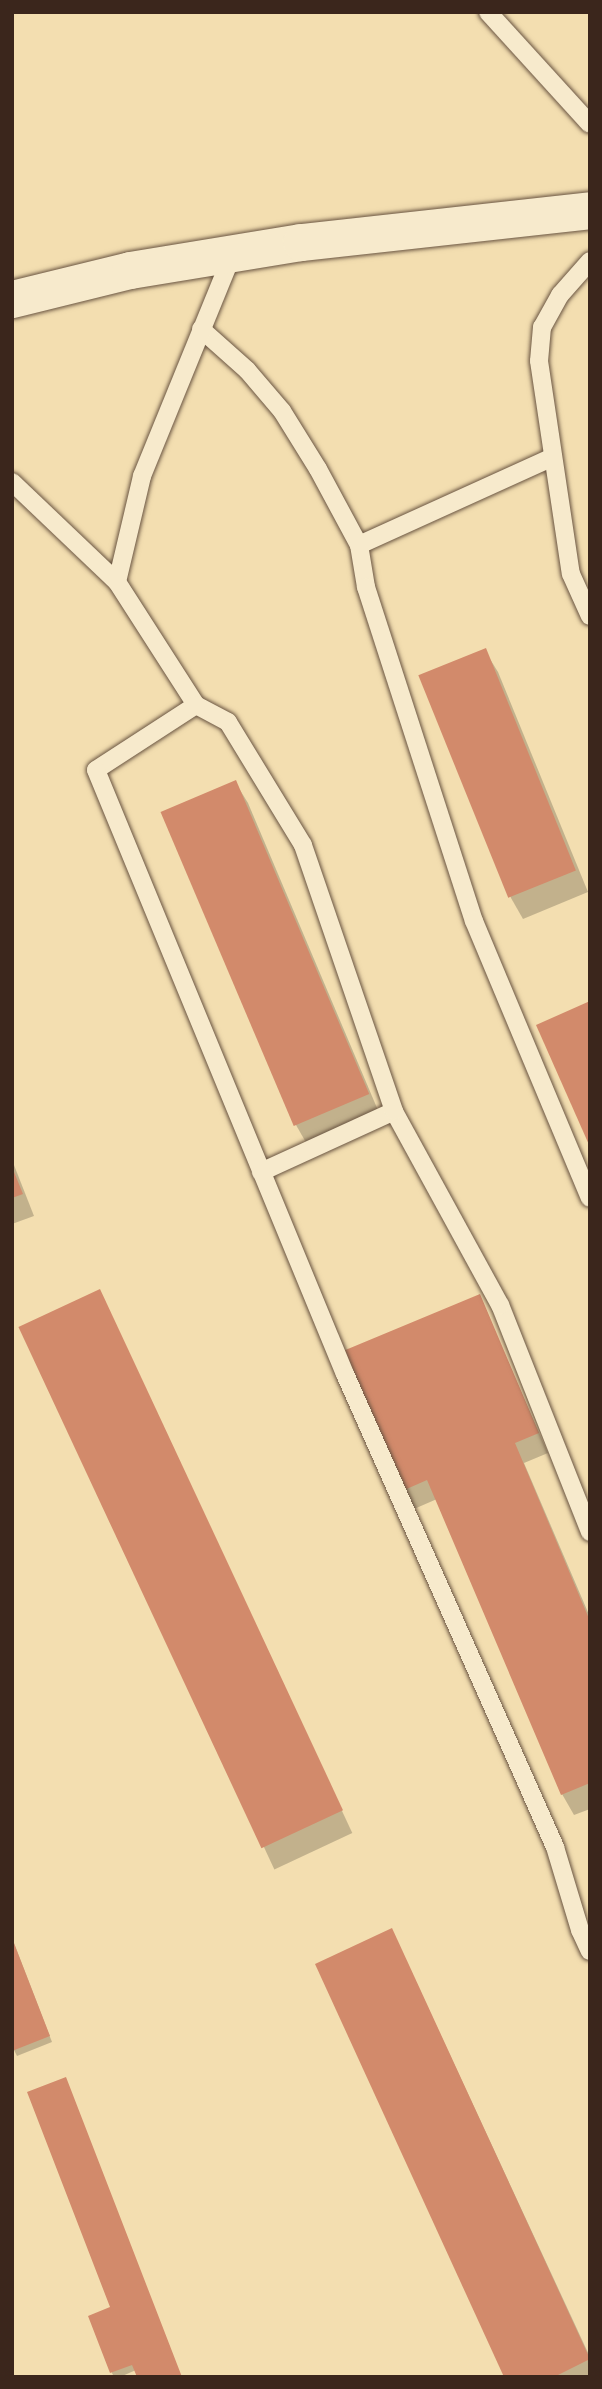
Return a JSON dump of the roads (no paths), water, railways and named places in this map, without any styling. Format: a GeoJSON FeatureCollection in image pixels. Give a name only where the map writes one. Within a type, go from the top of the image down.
{"type":"FeatureCollection","features":[{"type":"Feature","properties":{"kind":"street"},"geometry":{"type":"LineString","coordinates":[[12,299],[130,270],[301,242],[590,210]]}},
{"type":"Feature","properties":{"kind":"lane"},"geometry":{"type":"LineString","coordinates":[[488,12],[590,124]]}},
{"type":"Feature","properties":{"kind":"lane"},"geometry":{"type":"LineString","coordinates":[[117,582],[142,476],[232,255]]}},
{"type":"Feature","properties":{"kind":"lane"},"geometry":{"type":"LineString","coordinates":[[590,261],[560,295],[542,327],[538,360],[571,574],[590,616]]}},
{"type":"Feature","properties":{"kind":"lane"},"geometry":{"type":"LineString","coordinates":[[201,329],[247,370],[282,411],[318,469],[359,545],[366,587],[474,921],[590,1198]]}},
{"type":"Feature","properties":{"kind":"lane"},"geometry":{"type":"LineString","coordinates":[[359,545],[554,457]]}},
{"type":"Feature","properties":{"kind":"lane"},"geometry":{"type":"LineString","coordinates":[[12,482],[117,582],[196,705],[228,722],[303,845],[394,1111],[500,1305],[590,1532]]}},
{"type":"Feature","properties":{"kind":"lane"},"geometry":{"type":"LineString","coordinates":[[196,705],[96,770],[345,1374],[555,1847],[580,1930],[590,1951]]}},
{"type":"Feature","properties":{"kind":"lane"},"geometry":{"type":"LineString","coordinates":[[261,1172],[394,1111]]}}]}
